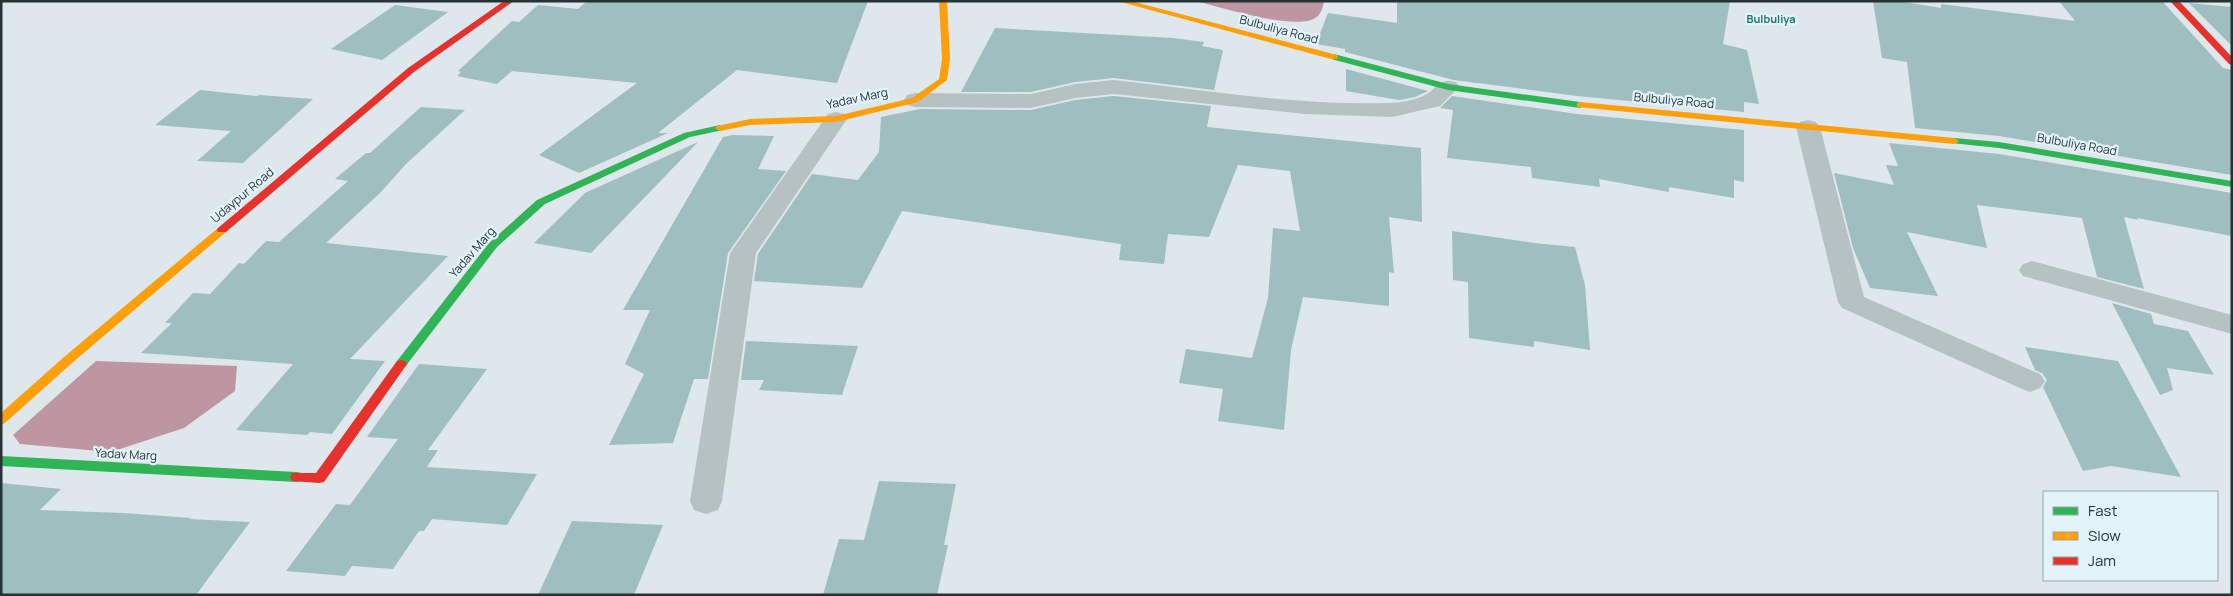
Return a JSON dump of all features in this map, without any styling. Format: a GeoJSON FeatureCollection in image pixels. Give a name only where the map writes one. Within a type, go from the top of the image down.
{"type":"FeatureCollection","features":[{"type":"Feature","properties":{"kind":"street","name":"Udaypur Road"},"geometry":{"type":"LineString","coordinates":[[1,420],[68,360],[411,70],[510,1]]}},
{"type":"Feature","properties":{"kind":"street","name":"Yadav Marg"},"geometry":{"type":"LineString","coordinates":[[1,461],[319,478],[419,339],[493,245],[541,202],[687,135],[750,122],[836,119],[915,100],[943,80],[946,59],[943,1]]}},
{"type":"Feature","properties":{"kind":"street","name":"Bulbuliya Road"},"geometry":{"type":"LineString","coordinates":[[1122,1],[1448,87],[1577,105],[1999,145],[2232,184]]}},
{"type":"Feature","properties":{"kind":"street"},"geometry":{"type":"LineString","coordinates":[[2174,1],[2232,62]]}},
{"type":"Feature","properties":{"kind":"street"},"geometry":{"type":"LineString","coordinates":[[915,100],[1031,101],[1075,91],[1114,87],[1305,107],[1392,110],[1432,101],[1448,87]]}},
{"type":"Feature","properties":{"kind":"street"},"geometry":{"type":"LineString","coordinates":[[706,501],[743,253],[836,119]]}},
{"type":"Feature","properties":{"kind":"street"},"geometry":{"type":"LineString","coordinates":[[1808,127],[1852,302],[2030,382]]}},
{"type":"Feature","properties":{"kind":"street"},"geometry":{"type":"LineString","coordinates":[[2032,270],[2232,325]]}},
{"type":"Feature","properties":{"kind":"shaded area"},"geometry":{"type":"Polygon","coordinates":[[[1196,1],[1324,1],[1317,17],[1305,21],[1292,22],[1257,17],[1196,1]]]}},
{"type":"Feature","properties":{"kind":"shaded area"},"geometry":{"type":"Polygon","coordinates":[[[96,361],[237,366],[235,391],[184,428],[111,452],[20,444],[13,435],[96,361]]]}},
{"type":"Feature","properties":{"kind":"building"},"geometry":{"type":"Polygon","coordinates":[[[587,1],[868,1],[837,83],[737,70],[658,133],[668,133],[579,173],[539,155],[637,83],[512,71],[497,84],[457,76],[461,72],[458,71],[512,21],[519,22],[538,5],[578,9],[587,1]]]}},
{"type":"Feature","properties":{"kind":"building"},"geometry":{"type":"Polygon","coordinates":[[[1397,1],[1730,1],[1723,44],[1747,50],[1759,104],[1744,102],[1744,112],[1577,96],[1454,80],[1345,52],[1345,49],[1316,44],[1328,13],[1397,23],[1397,1]]]}},
{"type":"Feature","properties":{"kind":"building"},"geometry":{"type":"Polygon","coordinates":[[[1873,1],[1899,1],[1941,8],[1941,4],[2075,21],[2059,1],[2162,1],[2223,68],[2232,70],[2232,175],[1999,136],[1915,128],[1907,62],[1882,58],[1873,1]]]}},
{"type":"Feature","properties":{"kind":"building"},"geometry":{"type":"Polygon","coordinates":[[[2189,3],[2232,7],[2232,46],[2189,3]]]}},
{"type":"Feature","properties":{"kind":"building"},"geometry":{"type":"Polygon","coordinates":[[[395,5],[448,12],[382,60],[331,49],[395,5]]]}},
{"type":"Feature","properties":{"kind":"building"},"geometry":{"type":"Polygon","coordinates":[[[995,28],[1173,38],[1204,42],[1202,46],[1223,50],[1214,90],[1114,78],[1075,82],[1031,92],[961,92],[995,28]]]}},
{"type":"Feature","properties":{"kind":"building"},"geometry":{"type":"Polygon","coordinates":[[[1346,69],[1428,91],[1415,97],[1399,100],[1346,91],[1346,69]]]}},
{"type":"Feature","properties":{"kind":"building"},"geometry":{"type":"Polygon","coordinates":[[[200,90],[313,99],[243,163],[197,161],[231,131],[155,125],[200,90]]]}},
{"type":"Feature","properties":{"kind":"building"},"geometry":{"type":"Polygon","coordinates":[[[1114,96],[1211,106],[1207,127],[1421,148],[1422,222],[1389,217],[1394,273],[1389,272],[1389,306],[1303,297],[1291,350],[1284,430],[1218,421],[1223,389],[1179,383],[1186,349],[1252,358],[1268,298],[1273,228],[1300,231],[1290,171],[1238,165],[1209,237],[1168,234],[1164,264],[1119,260],[1121,244],[902,211],[862,288],[754,281],[758,254],[812,174],[858,180],[879,152],[881,117],[920,109],[1031,110],[1075,100],[1114,96]]]}},
{"type":"Feature","properties":{"kind":"building"},"geometry":{"type":"Polygon","coordinates":[[[1452,96],[1577,114],[1744,130],[1744,182],[1734,180],[1734,198],[1669,187],[1669,192],[1599,179],[1600,187],[1532,178],[1531,167],[1447,158],[1453,110],[1440,108],[1452,96]]]}},
{"type":"Feature","properties":{"kind":"building"},"geometry":{"type":"Polygon","coordinates":[[[421,107],[465,110],[406,164],[380,193],[326,243],[448,256],[350,359],[385,361],[332,434],[310,432],[307,435],[236,430],[293,364],[141,353],[172,323],[165,323],[193,293],[210,294],[239,263],[244,264],[266,241],[279,242],[348,181],[335,179],[366,153],[370,153],[421,107]]]}},
{"type":"Feature","properties":{"kind":"building"},"geometry":{"type":"Polygon","coordinates":[[[733,135],[774,136],[758,169],[786,171],[728,253],[708,379],[694,379],[673,443],[609,445],[644,374],[625,364],[650,310],[623,310],[723,137],[733,135]]]}},
{"type":"Feature","properties":{"kind":"building"},"geometry":{"type":"Polygon","coordinates":[[[698,142],[591,253],[534,243],[585,193],[698,142]]]}},
{"type":"Feature","properties":{"kind":"building"},"geometry":{"type":"Polygon","coordinates":[[[1889,143],[1999,154],[2232,193],[2232,236],[2124,217],[2144,289],[2097,277],[2082,218],[1977,205],[1987,248],[1907,232],[1938,296],[1870,288],[1853,248],[1834,173],[1894,185],[1886,165],[1898,166],[1889,143]]]}},
{"type":"Feature","properties":{"kind":"building"},"geometry":{"type":"Polygon","coordinates":[[[1452,231],[1575,247],[1585,285],[1590,350],[1534,341],[1534,347],[1469,338],[1468,282],[1453,280],[1452,231]]]}},
{"type":"Feature","properties":{"kind":"building"},"geometry":{"type":"Polygon","coordinates":[[[2112,303],[2151,314],[2154,324],[2188,331],[2214,375],[2167,368],[2173,390],[2160,395],[2112,303]]]}},
{"type":"Feature","properties":{"kind":"building"},"geometry":{"type":"Polygon","coordinates":[[[746,341],[858,346],[842,395],[759,390],[764,380],[741,380],[746,341]]]}},
{"type":"Feature","properties":{"kind":"building"},"geometry":{"type":"Polygon","coordinates":[[[2025,347],[2118,361],[2181,477],[2111,466],[2083,471],[2043,387],[2047,380],[2042,373],[2035,370],[2025,347]]]}},
{"type":"Feature","properties":{"kind":"building"},"geometry":{"type":"Polygon","coordinates":[[[419,364],[487,369],[428,450],[438,450],[427,467],[537,474],[507,525],[432,519],[424,531],[419,531],[393,569],[352,566],[345,576],[286,571],[336,504],[350,505],[398,439],[367,437],[419,364]]]}},
{"type":"Feature","properties":{"kind":"building"},"geometry":{"type":"Polygon","coordinates":[[[879,481],[956,484],[944,545],[948,545],[937,595],[823,595],[839,539],[864,540],[879,481]]]}},
{"type":"Feature","properties":{"kind":"building"},"geometry":{"type":"Polygon","coordinates":[[[1,483],[61,489],[40,510],[123,513],[250,522],[196,595],[1,595],[1,483]]]}},
{"type":"Feature","properties":{"kind":"building"},"geometry":{"type":"Polygon","coordinates":[[[572,521],[663,525],[634,595],[538,595],[572,521]]]}},
{"type":"Feature","properties":{"kind":"traffic: fast"},"geometry":{"type":"LineString","coordinates":[[1334,57],[1448,87],[1580,105]]}},
{"type":"Feature","properties":{"kind":"traffic: fast"},"geometry":{"type":"LineString","coordinates":[[401,364],[493,245],[541,202],[687,135],[720,128]]}},
{"type":"Feature","properties":{"kind":"traffic: fast"},"geometry":{"type":"LineString","coordinates":[[1954,141],[1999,145],[2232,184]]}},
{"type":"Feature","properties":{"kind":"traffic: fast"},"geometry":{"type":"LineString","coordinates":[[1,461],[297,477]]}},
{"type":"Feature","properties":{"kind":"traffic: slow"},"geometry":{"type":"LineString","coordinates":[[720,128],[750,122],[836,119],[915,100],[943,80],[946,59],[943,1]]}},
{"type":"Feature","properties":{"kind":"traffic: slow"},"geometry":{"type":"LineString","coordinates":[[1121,1],[1334,57]]}},
{"type":"Feature","properties":{"kind":"traffic: slow"},"geometry":{"type":"LineString","coordinates":[[1580,105],[1954,141]]}},
{"type":"Feature","properties":{"kind":"traffic: slow"},"geometry":{"type":"LineString","coordinates":[[1,420],[68,360],[222,230]]}},
{"type":"Feature","properties":{"kind":"traffic: jam"},"geometry":{"type":"LineString","coordinates":[[222,230],[411,70],[510,1]]}},
{"type":"Feature","properties":{"kind":"traffic: jam"},"geometry":{"type":"LineString","coordinates":[[2174,1],[2232,62]]}},
{"type":"Feature","properties":{"kind":"traffic: jam"},"geometry":{"type":"LineString","coordinates":[[297,477],[319,478],[401,364]]}},
{"type":"Feature","properties":{"kind":"district","name":"Bulbuliya"},"geometry":{"type":"Point","coordinates":[1771,18]}}]}
